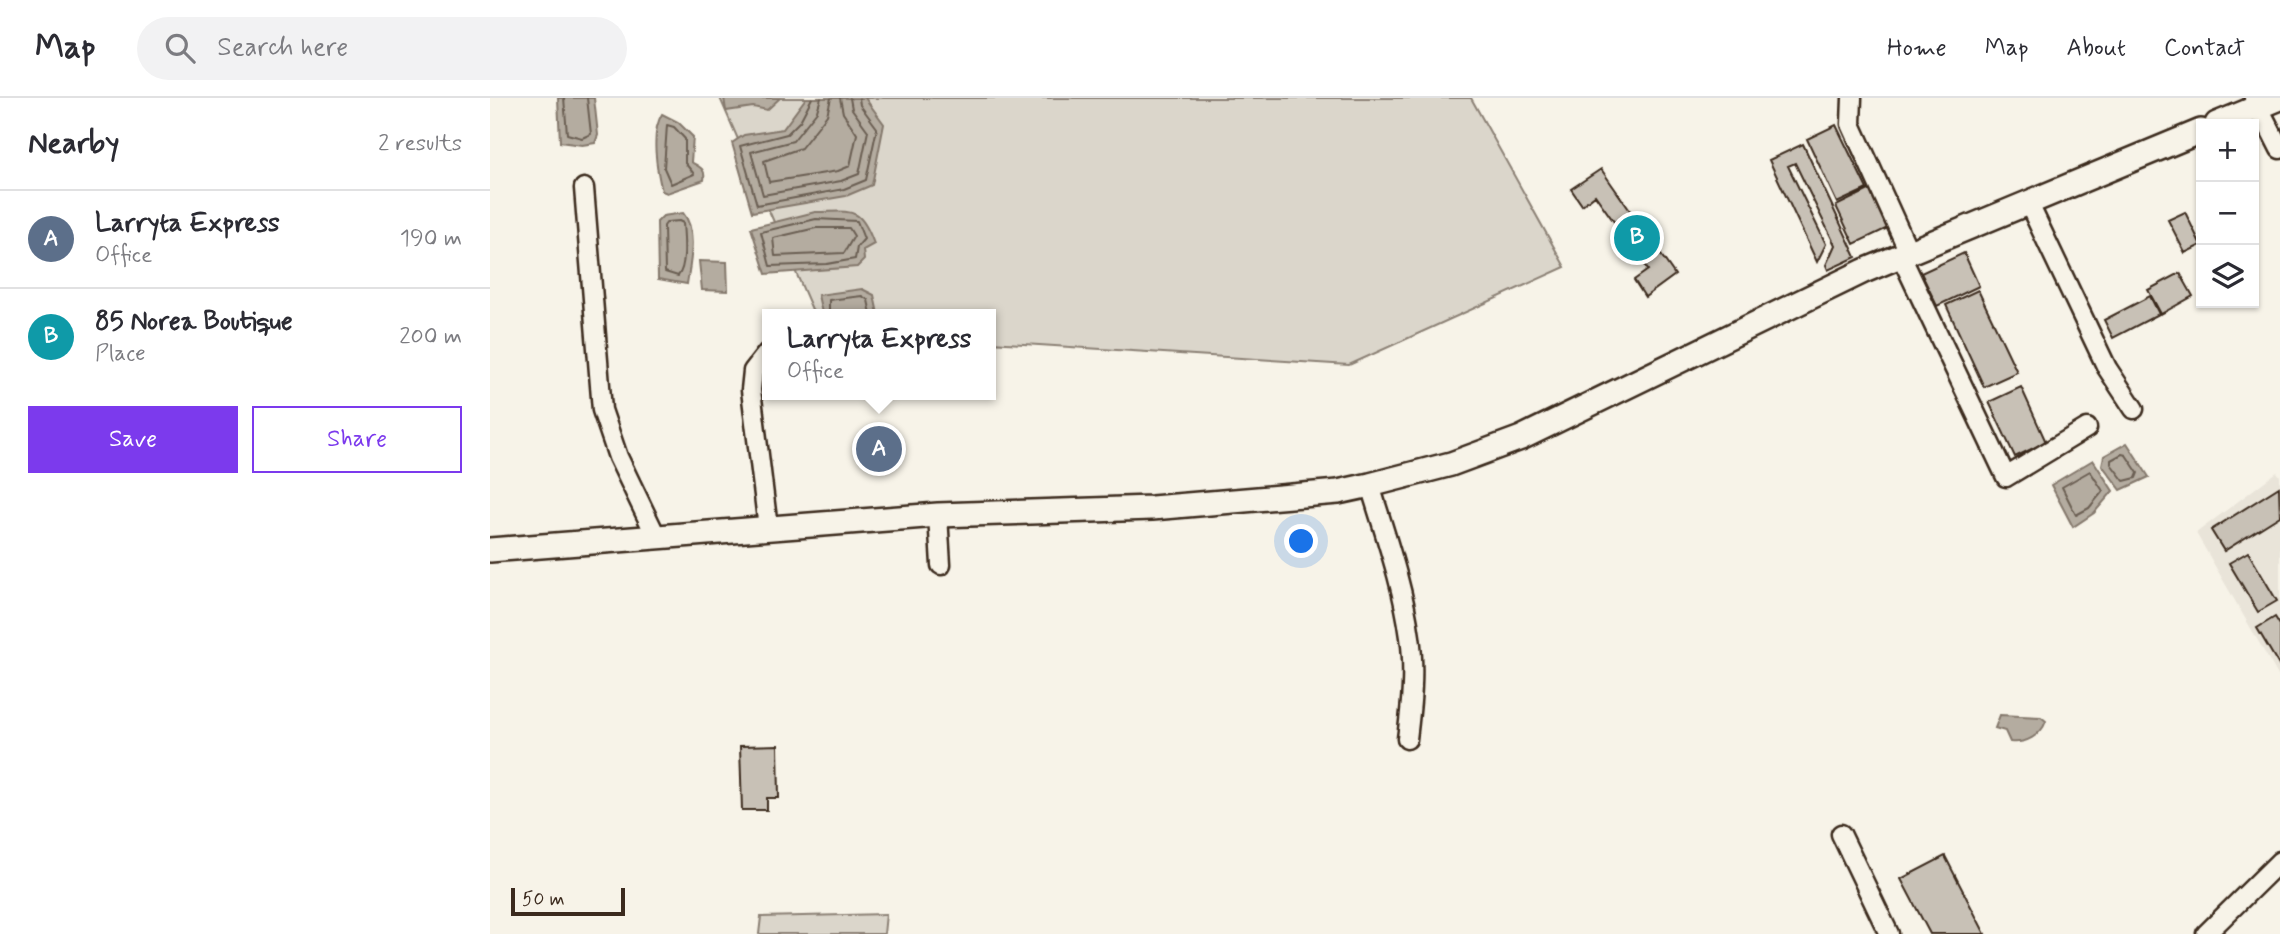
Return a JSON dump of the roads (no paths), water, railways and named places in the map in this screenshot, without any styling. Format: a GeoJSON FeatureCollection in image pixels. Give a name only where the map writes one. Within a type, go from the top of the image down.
{"type":"FeatureCollection","features":[{"type":"Feature","properties":{"kind":"street"},"geometry":{"type":"LineString","coordinates":[[1853,98],[1851,124],[1905,254],[2006,477],[2087,428]]}},
{"type":"Feature","properties":{"kind":"street"},"geometry":{"type":"LineString","coordinates":[[2226,119],[2256,102],[2280,98]]}},
{"type":"Feature","properties":{"kind":"street"},"geometry":{"type":"LineString","coordinates":[[2256,102],[2280,149]]}},
{"type":"Feature","properties":{"kind":"street"},"geometry":{"type":"LineString","coordinates":[[490,550],[938,515],[1152,508],[1338,492],[1370,485],[1451,464],[1521,438],[1820,290],[2196,133]]}},
{"type":"Feature","properties":{"kind":"street"},"geometry":{"type":"LineString","coordinates":[[584,188],[602,410],[618,457],[656,536]]}},
{"type":"Feature","properties":{"kind":"street"},"geometry":{"type":"LineString","coordinates":[[2029,204],[2101,357],[2134,409]]}},
{"type":"Feature","properties":{"kind":"street"},"geometry":{"type":"LineString","coordinates":[[762,359],[753,371],[751,390],[768,528]]}},
{"type":"Feature","properties":{"kind":"street"},"geometry":{"type":"LineString","coordinates":[[1370,485],[1400,583],[1411,638],[1412,695],[1407,739]]}},
{"type":"Feature","properties":{"kind":"street"},"geometry":{"type":"LineString","coordinates":[[938,515],[941,565]]}},
{"type":"Feature","properties":{"kind":"street"},"geometry":{"type":"LineString","coordinates":[[1842,834],[1889,934]]}},
{"type":"Feature","properties":{"kind":"street"},"geometry":{"type":"LineString","coordinates":[[2206,934],[2280,861]]}},
{"type":"Feature","properties":{"kind":"water"},"geometry":{"type":"Polygon","coordinates":[[[558,98],[594,98],[598,135],[595,143],[582,145],[560,142],[558,98]]]}},
{"type":"Feature","properties":{"kind":"water"},"geometry":{"type":"Polygon","coordinates":[[[724,98],[780,98],[767,110],[753,107],[726,111],[724,98]]]}},
{"type":"Feature","properties":{"kind":"water"},"geometry":{"type":"Polygon","coordinates":[[[806,98],[865,98],[884,124],[872,185],[846,196],[752,212],[732,143],[744,135],[783,129],[806,98]]]}},
{"type":"Feature","properties":{"kind":"water"},"geometry":{"type":"Polygon","coordinates":[[[662,114],[678,122],[693,137],[691,162],[704,173],[704,180],[667,193],[662,191],[655,141],[662,114]]]}},
{"type":"Feature","properties":{"kind":"water"},"geometry":{"type":"Polygon","coordinates":[[[815,212],[846,212],[859,217],[874,244],[863,250],[864,260],[857,267],[766,274],[751,228],[815,212]]]}},
{"type":"Feature","properties":{"kind":"water"},"geometry":{"type":"Polygon","coordinates":[[[683,213],[688,220],[692,238],[687,284],[658,279],[657,222],[663,216],[683,213]]]}},
{"type":"Feature","properties":{"kind":"water"},"geometry":{"type":"Polygon","coordinates":[[[699,261],[727,262],[728,291],[702,290],[699,261]]]}},
{"type":"Feature","properties":{"kind":"water"},"geometry":{"type":"Polygon","coordinates":[[[862,289],[874,295],[877,309],[821,309],[818,295],[862,289]]]}},
{"type":"Feature","properties":{"kind":"water"},"geometry":{"type":"Polygon","coordinates":[[[2127,443],[2149,477],[2121,490],[2102,465],[2104,456],[2127,443]]]}},
{"type":"Feature","properties":{"kind":"water"},"geometry":{"type":"Polygon","coordinates":[[[2093,460],[2113,491],[2094,513],[2073,527],[2051,485],[2093,460]]]}},
{"type":"Feature","properties":{"kind":"water"},"geometry":{"type":"Polygon","coordinates":[[[2000,715],[2041,717],[2046,721],[2032,738],[2010,742],[2005,731],[1995,728],[2000,715]]]}},
{"type":"Feature","properties":{"kind":"place","name":"85 Norea Boutique"},"geometry":{"type":"Point","coordinates":[1637,238]}},
{"type":"Feature","properties":{"kind":"place","name":"Larryta Express"},"geometry":{"type":"Point","coordinates":[879,449]}}]}
